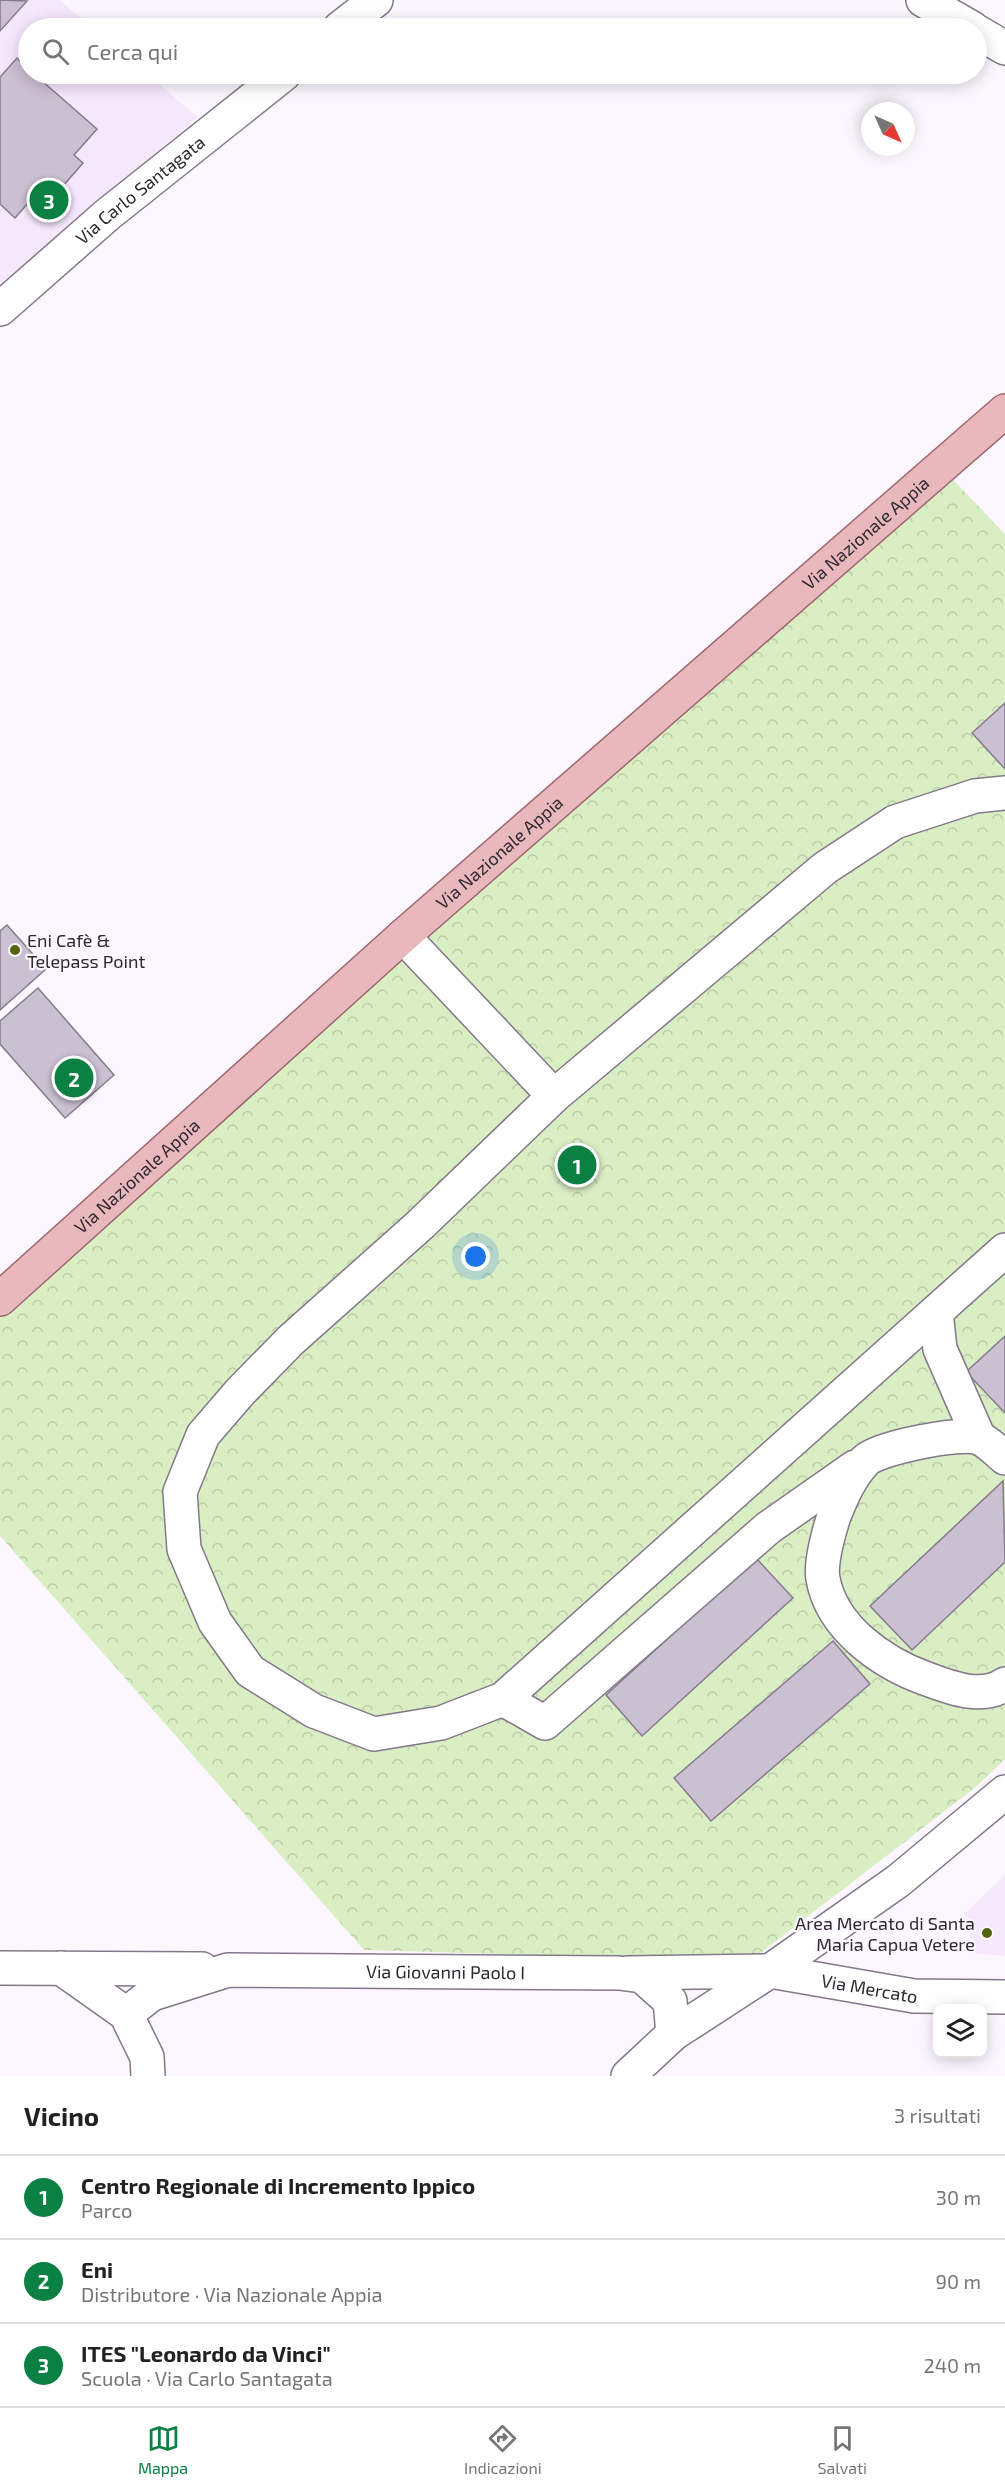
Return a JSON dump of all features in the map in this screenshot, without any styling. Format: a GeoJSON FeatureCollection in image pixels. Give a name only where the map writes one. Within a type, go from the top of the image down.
{"type":"FeatureCollection","features":[{"type":"Feature","properties":{"kind":"main road","name":"Via Nazionale Appia"},"geometry":{"type":"LineString","coordinates":[[0,1299],[403,936],[1000,425]]}},
{"type":"Feature","properties":{"kind":"street"},"geometry":{"type":"LineString","coordinates":[[353,18],[376,0]]}},
{"type":"Feature","properties":{"kind":"street"},"geometry":{"type":"LineString","coordinates":[[923,0],[954,18]]}},
{"type":"Feature","properties":{"kind":"street"},"geometry":{"type":"LineString","coordinates":[[987,37],[1005,48]]}},
{"type":"Feature","properties":{"kind":"street","name":"Via Carlo Santagata"},"geometry":{"type":"LineString","coordinates":[[0,309],[107,215],[271,84]]}},
{"type":"Feature","properties":{"kind":"street"},"geometry":{"type":"LineString","coordinates":[[1005,794],[975,796],[895,822],[825,868],[555,1096],[420,1226],[291,1340],[240,1392],[203,1435],[180,1492],[184,1549],[215,1622],[250,1671],[314,1711],[374,1734],[441,1723],[503,1699],[1005,1250]]}},
{"type":"Feature","properties":{"kind":"street"},"geometry":{"type":"LineString","coordinates":[[403,936],[555,1096]]}},
{"type":"Feature","properties":{"kind":"street"},"geometry":{"type":"LineString","coordinates":[[936,1312],[940,1349],[979,1438],[1005,1458]]}},
{"type":"Feature","properties":{"kind":"street"},"geometry":{"type":"LineString","coordinates":[[503,1699],[545,1723],[768,1528],[866,1459],[945,1436],[979,1438]]}},
{"type":"Feature","properties":{"kind":"street"},"geometry":{"type":"LineString","coordinates":[[866,1459],[844,1489],[829,1532],[822,1576],[831,1606],[853,1633],[879,1655],[908,1672],[961,1691],[995,1690],[1005,1684]]}},
{"type":"Feature","properties":{"kind":"street"},"geometry":{"type":"LineString","coordinates":[[628,2076],[673,2034],[770,1971],[898,1881],[1005,1792]]}},
{"type":"Feature","properties":{"kind":"street"},"geometry":{"type":"LineString","coordinates":[[0,1968],[228,1970]]}},
{"type":"Feature","properties":{"kind":"street"},"geometry":{"type":"LineString","coordinates":[[62,1968],[126,2014],[147,2057],[148,2076]]}},
{"type":"Feature","properties":{"kind":"street","name":"Via Giovanni Paolo I"},"geometry":{"type":"LineString","coordinates":[[126,2014],[152,1994],[228,1970],[619,1973],[642,1976],[670,2001],[673,2034]]}},
{"type":"Feature","properties":{"kind":"street","name":"Via Mercato"},"geometry":{"type":"LineString","coordinates":[[619,1973],[770,1971],[914,1996],[1005,1997]]}},
{"type":"Feature","properties":{"kind":"shaded area"},"geometry":{"type":"Polygon","coordinates":[[[0,0],[59,0],[81,18],[18,18],[18,84],[159,84],[198,117],[0,284],[0,0]]]}},
{"type":"Feature","properties":{"kind":"shaded area","name":"Area Mercato di Santa Maria Capua Vetere"},"geometry":{"type":"Polygon","coordinates":[[[1005,1875],[1005,1956],[974,1953],[965,1913],[1005,1875]]]}},
{"type":"Feature","properties":{"kind":"green space"},"geometry":{"type":"Polygon","coordinates":[[[941,467],[1005,534],[1005,1759],[976,1787],[750,1961],[364,1950],[0,1536],[0,1299],[941,467]]]}},
{"type":"Feature","properties":{"kind":"building"},"geometry":{"type":"Polygon","coordinates":[[[0,0],[27,1],[0,31],[0,0]]]}},
{"type":"Feature","properties":{"kind":"building"},"geometry":{"type":"Polygon","coordinates":[[[17,58],[18,84],[45,84],[97,129],[74,155],[83,163],[49,202],[37,193],[15,218],[0,204],[0,77],[17,58]]]}},
{"type":"Feature","properties":{"kind":"building"},"geometry":{"type":"Polygon","coordinates":[[[1005,703],[1005,769],[972,733],[1005,703]]]}},
{"type":"Feature","properties":{"kind":"building","name":"Eni Cafè & Telepass Point"},"geometry":{"type":"Polygon","coordinates":[[[7,925],[46,969],[0,1010],[0,931],[7,925]]]}},
{"type":"Feature","properties":{"kind":"building"},"geometry":{"type":"Polygon","coordinates":[[[38,988],[114,1075],[65,1118],[0,1044],[0,1021],[38,988]]]}},
{"type":"Feature","properties":{"kind":"building"},"geometry":{"type":"Polygon","coordinates":[[[1005,1336],[1005,1413],[966,1372],[1005,1336]]]}},
{"type":"Feature","properties":{"kind":"building"},"geometry":{"type":"Polygon","coordinates":[[[1003,1481],[1005,1562],[912,1650],[870,1606],[1003,1481]]]}},
{"type":"Feature","properties":{"kind":"building"},"geometry":{"type":"Polygon","coordinates":[[[756,1558],[793,1598],[642,1736],[606,1695],[756,1558]]]}},
{"type":"Feature","properties":{"kind":"building"},"geometry":{"type":"Polygon","coordinates":[[[833,1641],[870,1684],[711,1821],[674,1778],[833,1641]]]}},
{"type":"Feature","properties":{"kind":"place","name":"ITES \"Leonardo da Vinci\""},"geometry":{"type":"Point","coordinates":[49,200]}},
{"type":"Feature","properties":{"kind":"place","name":"Eni Cafè & Telepass Point"},"geometry":{"type":"Point","coordinates":[15,950]}},
{"type":"Feature","properties":{"kind":"place","name":"Eni"},"geometry":{"type":"Point","coordinates":[74,1078]}},
{"type":"Feature","properties":{"kind":"place","name":"Centro Regionale di Incremento Ippico"},"geometry":{"type":"Point","coordinates":[577,1165]}},
{"type":"Feature","properties":{"kind":"place","name":"Area Mercato di Santa Maria Capua Vetere"},"geometry":{"type":"Point","coordinates":[987,1933]}}]}
